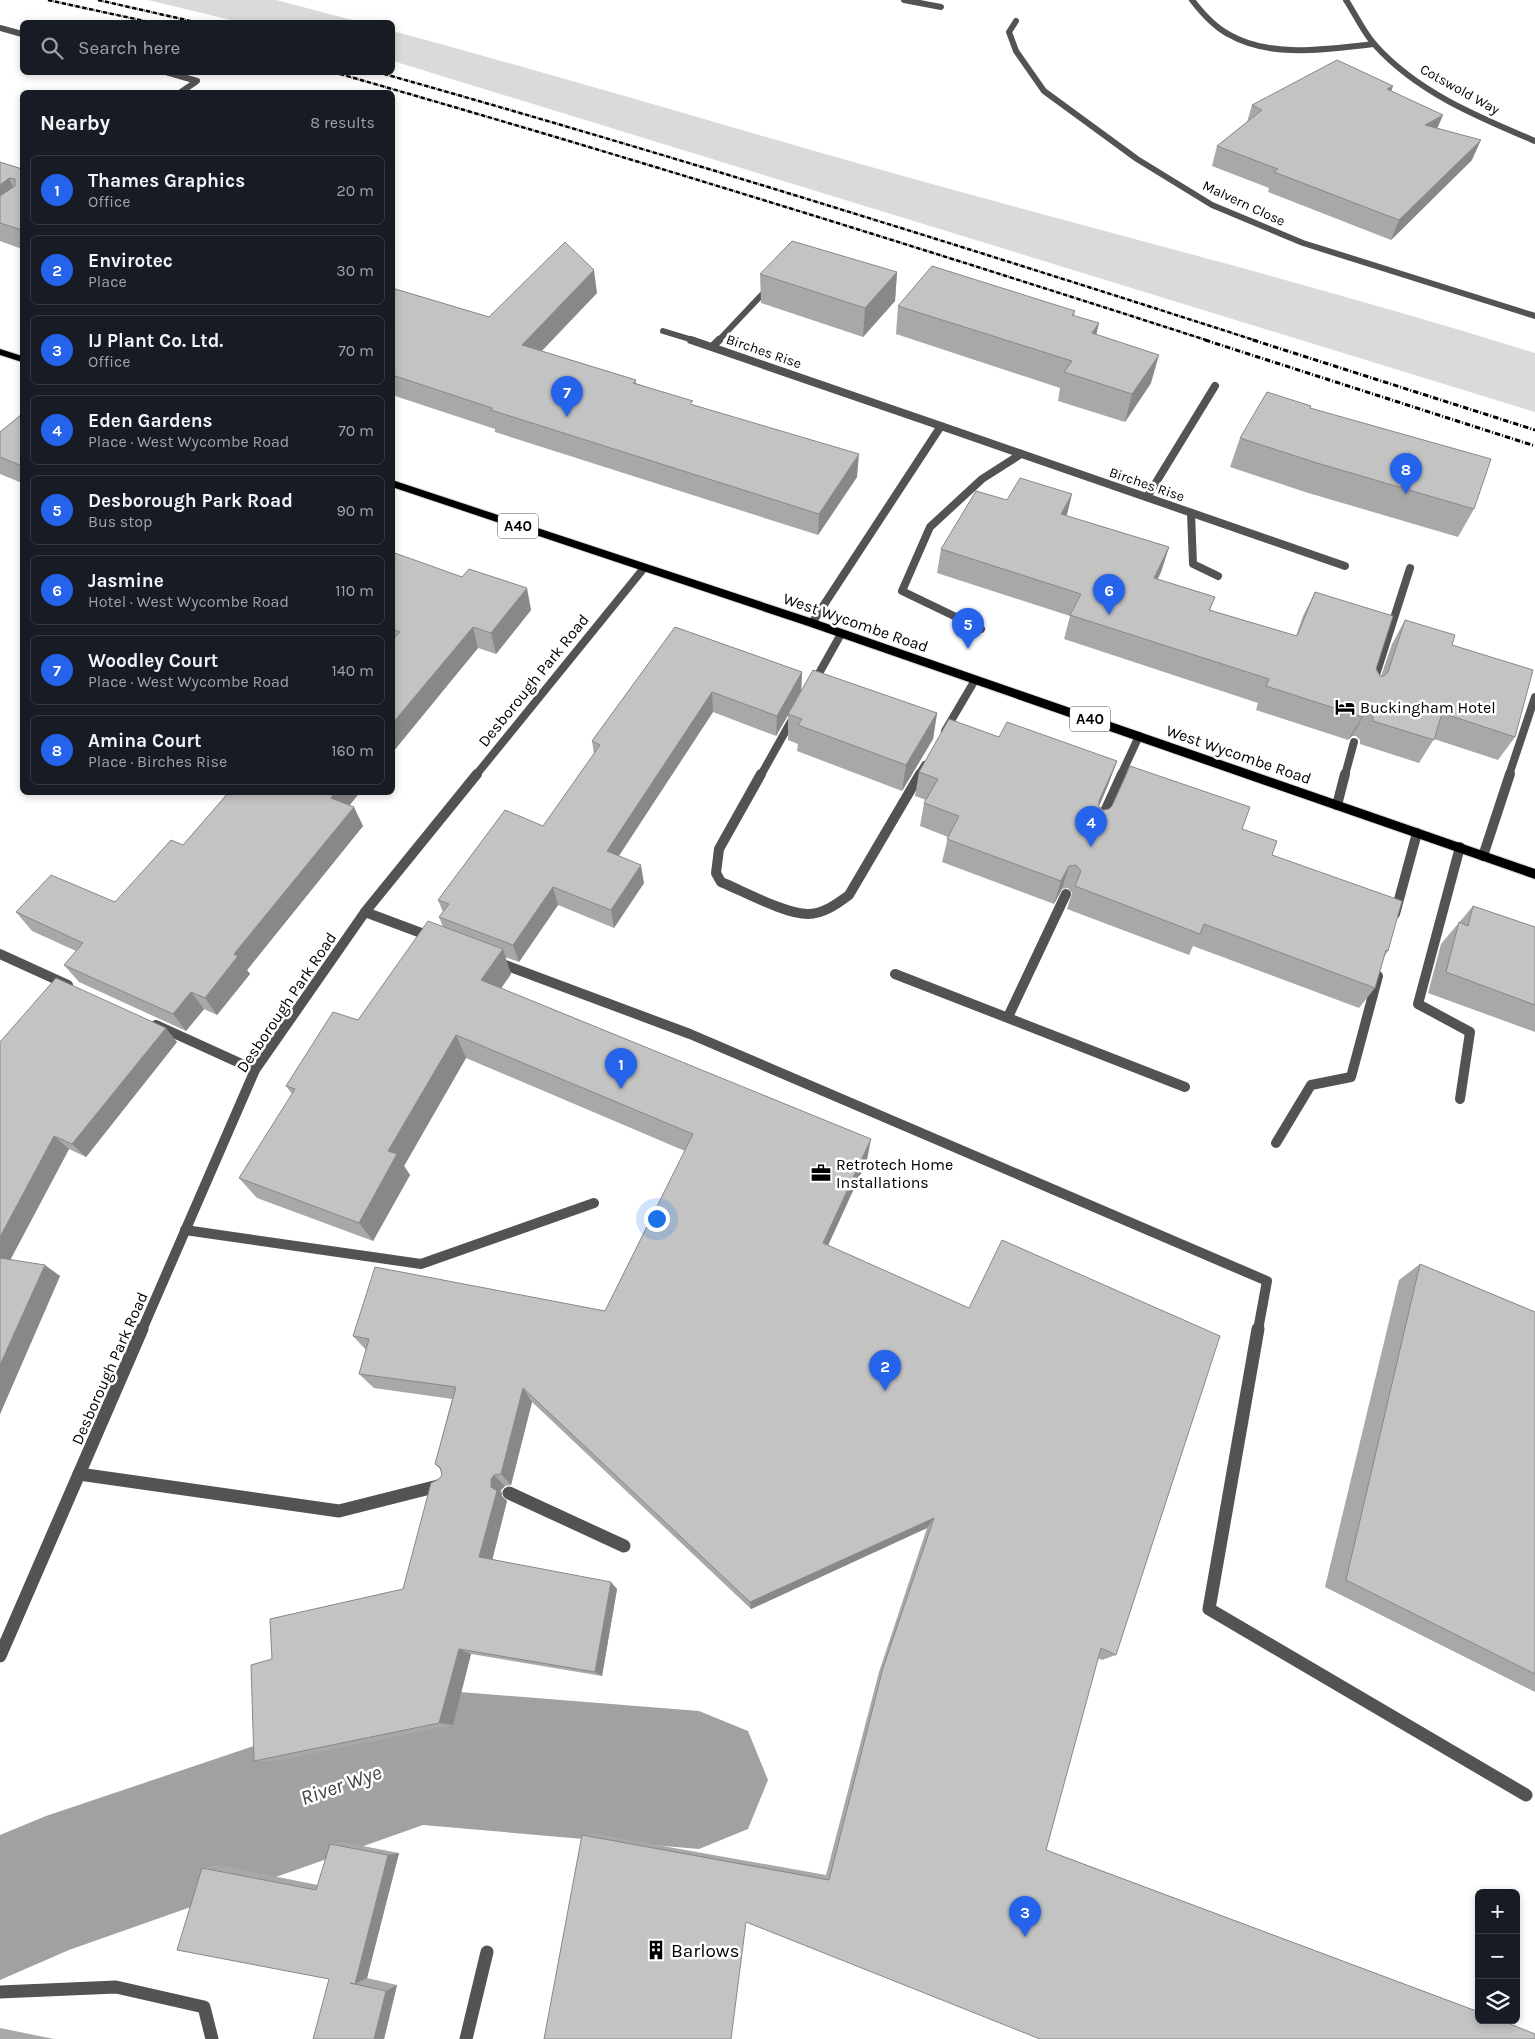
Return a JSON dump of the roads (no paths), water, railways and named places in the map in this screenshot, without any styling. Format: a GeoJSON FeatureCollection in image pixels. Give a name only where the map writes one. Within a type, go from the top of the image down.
{"type":"FeatureCollection","features":[{"type":"Feature","properties":{"kind":"main road"},"geometry":{"type":"LineString","coordinates":[[0,352],[20,358]]}},
{"type":"Feature","properties":{"kind":"main road","name":"West Wycombe Road"},"geometry":{"type":"LineString","coordinates":[[395,484],[812,623],[1535,874]]}},
{"type":"Feature","properties":{"kind":"street"},"geometry":{"type":"LineString","coordinates":[[904,0],[941,7]]}},
{"type":"Feature","properties":{"kind":"street"},"geometry":{"type":"LineString","coordinates":[[1192,0],[1215,26],[1229,36],[1253,45],[1288,49],[1374,44]]}},
{"type":"Feature","properties":{"kind":"street","name":"Cotswold Way"},"geometry":{"type":"LineString","coordinates":[[1346,0],[1374,44],[1397,67],[1430,90],[1535,141]]}},
{"type":"Feature","properties":{"kind":"street","name":"Malvern Close"},"geometry":{"type":"LineString","coordinates":[[1016,21],[1009,32],[1016,50],[1044,92],[1137,159],[1212,205],[1312,246],[1535,316]]}},
{"type":"Feature","properties":{"kind":"street"},"geometry":{"type":"LineString","coordinates":[[0,28],[20,33]]}},
{"type":"Feature","properties":{"kind":"street"},"geometry":{"type":"LineString","coordinates":[[176,75],[197,81],[183,90]]}},
{"type":"Feature","properties":{"kind":"street"},"geometry":{"type":"LineString","coordinates":[[713,346],[775,281]]}},
{"type":"Feature","properties":{"kind":"street","name":"Birches Rise"},"geometry":{"type":"LineString","coordinates":[[663,331],[713,346],[1346,566]]}},
{"type":"Feature","properties":{"kind":"street"},"geometry":{"type":"LineString","coordinates":[[1146,497],[1215,386]]}},
{"type":"Feature","properties":{"kind":"street"},"geometry":{"type":"LineString","coordinates":[[812,623],[941,426]]}},
{"type":"Feature","properties":{"kind":"street"},"geometry":{"type":"LineString","coordinates":[[981,629],[902,591],[930,527],[982,479],[1021,454]]}},
{"type":"Feature","properties":{"kind":"street"},"geometry":{"type":"LineString","coordinates":[[1191,513],[1193,564],[1218,576]]}},
{"type":"Feature","properties":{"kind":"street","name":"Desborough Park Road"},"geometry":{"type":"LineString","coordinates":[[0,1656],[255,1070],[365,912],[644,568]]}},
{"type":"Feature","properties":{"kind":"street"},"geometry":{"type":"LineString","coordinates":[[1369,694],[1410,568]]}},
{"type":"Feature","properties":{"kind":"street"},"geometry":{"type":"LineString","coordinates":[[807,694],[841,634]]}},
{"type":"Feature","properties":{"kind":"street"},"geometry":{"type":"LineString","coordinates":[[940,740],[975,680]]}},
{"type":"Feature","properties":{"kind":"street"},"geometry":{"type":"LineString","coordinates":[[1483,856],[1535,697]]}},
{"type":"Feature","properties":{"kind":"street"},"geometry":{"type":"LineString","coordinates":[[797,711],[718,849],[716,873],[721,882],[806,915],[824,912],[837,905],[849,895],[930,757]]}},
{"type":"Feature","properties":{"kind":"street"},"geometry":{"type":"LineString","coordinates":[[1097,827],[1139,736]]}},
{"type":"Feature","properties":{"kind":"street"},"geometry":{"type":"LineString","coordinates":[[1337,805],[1354,742]]}},
{"type":"Feature","properties":{"kind":"street"},"geometry":{"type":"LineString","coordinates":[[1392,926],[1417,833]]}},
{"type":"Feature","properties":{"kind":"street"},"geometry":{"type":"LineString","coordinates":[[1460,847],[1418,1004],[1470,1032],[1460,1099]]}},
{"type":"Feature","properties":{"kind":"street"},"geometry":{"type":"LineString","coordinates":[[1008,1018],[1066,894]]}},
{"type":"Feature","properties":{"kind":"street"},"geometry":{"type":"LineString","coordinates":[[365,912],[439,940]]}},
{"type":"Feature","properties":{"kind":"street"},"geometry":{"type":"LineString","coordinates":[[0,954],[79,990]]}},
{"type":"Feature","properties":{"kind":"street"},"geometry":{"type":"LineString","coordinates":[[486,958],[690,1034],[1267,1281],[1210,1609],[1526,1795]]}},
{"type":"Feature","properties":{"kind":"street"},"geometry":{"type":"LineString","coordinates":[[1276,1143],[1311,1085],[1351,1077],[1382,964]]}},
{"type":"Feature","properties":{"kind":"street"},"geometry":{"type":"LineString","coordinates":[[895,974],[1185,1087]]}},
{"type":"Feature","properties":{"kind":"street"},"geometry":{"type":"LineString","coordinates":[[150,1022],[255,1070]]}},
{"type":"Feature","properties":{"kind":"street"},"geometry":{"type":"LineString","coordinates":[[185,1230],[421,1264],[594,1203]]}},
{"type":"Feature","properties":{"kind":"street"},"geometry":{"type":"LineString","coordinates":[[79,1474],[339,1511],[446,1484]]}},
{"type":"Feature","properties":{"kind":"street"},"geometry":{"type":"LineString","coordinates":[[509,1493],[624,1546]]}},
{"type":"Feature","properties":{"kind":"street"},"geometry":{"type":"LineString","coordinates":[[466,2039],[487,1952]]}},
{"type":"Feature","properties":{"kind":"street"},"geometry":{"type":"LineString","coordinates":[[0,1992],[116,1987],[204,2007],[212,2039]]}},
{"type":"Feature","properties":{"kind":"waterway","name":"River Wye"},"geometry":{"type":"LineString","coordinates":[[0,1908],[46,1887],[423,1757],[699,1780]]}},
{"type":"Feature","properties":{"kind":"railway"},"geometry":{"type":"LineString","coordinates":[[48,0],[140,20]]}},
{"type":"Feature","properties":{"kind":"railway"},"geometry":{"type":"LineString","coordinates":[[98,0],[186,20]]}},
{"type":"Feature","properties":{"kind":"railway"},"geometry":{"type":"LineString","coordinates":[[343,75],[395,90]]}},
{"type":"Feature","properties":{"kind":"railway"},"geometry":{"type":"LineString","coordinates":[[387,75],[818,202],[1257,341]]}},
{"type":"Feature","properties":{"kind":"railway"},"geometry":{"type":"LineString","coordinates":[[395,90],[772,203],[1209,341]]}},
{"type":"Feature","properties":{"kind":"railway"},"geometry":{"type":"LineString","coordinates":[[1205,340],[1535,446]]}},
{"type":"Feature","properties":{"kind":"railway"},"geometry":{"type":"LineString","coordinates":[[1253,340],[1535,430]]}},
{"type":"Feature","properties":{"kind":"place","name":"Woodley Court"},"geometry":{"type":"Point","coordinates":[567,417]}},
{"type":"Feature","properties":{"kind":"place","name":"Amina Court"},"geometry":{"type":"Point","coordinates":[1406,494]}},
{"type":"Feature","properties":{"kind":"place","name":"Jasmine"},"geometry":{"type":"Point","coordinates":[1109,615]}},
{"type":"Feature","properties":{"kind":"place","name":"Desborough Park Road"},"geometry":{"type":"Point","coordinates":[968,649]}},
{"type":"Feature","properties":{"kind":"place","name":"Buckingham Hotel"},"geometry":{"type":"Point","coordinates":[1345,707]}},
{"type":"Feature","properties":{"kind":"place","name":"Eden Gardens"},"geometry":{"type":"Point","coordinates":[1091,847]}},
{"type":"Feature","properties":{"kind":"place","name":"Thames Graphics"},"geometry":{"type":"Point","coordinates":[621,1089]}},
{"type":"Feature","properties":{"kind":"place","name":"Retrotech Home Installations"},"geometry":{"type":"Point","coordinates":[821,1173]}},
{"type":"Feature","properties":{"kind":"place","name":"Envirotec"},"geometry":{"type":"Point","coordinates":[885,1391]}},
{"type":"Feature","properties":{"kind":"place","name":"IJ Plant Co. Ltd."},"geometry":{"type":"Point","coordinates":[1025,1937]}},
{"type":"Feature","properties":{"kind":"place","name":"Barlows"},"geometry":{"type":"Point","coordinates":[656,1950]}}]}
